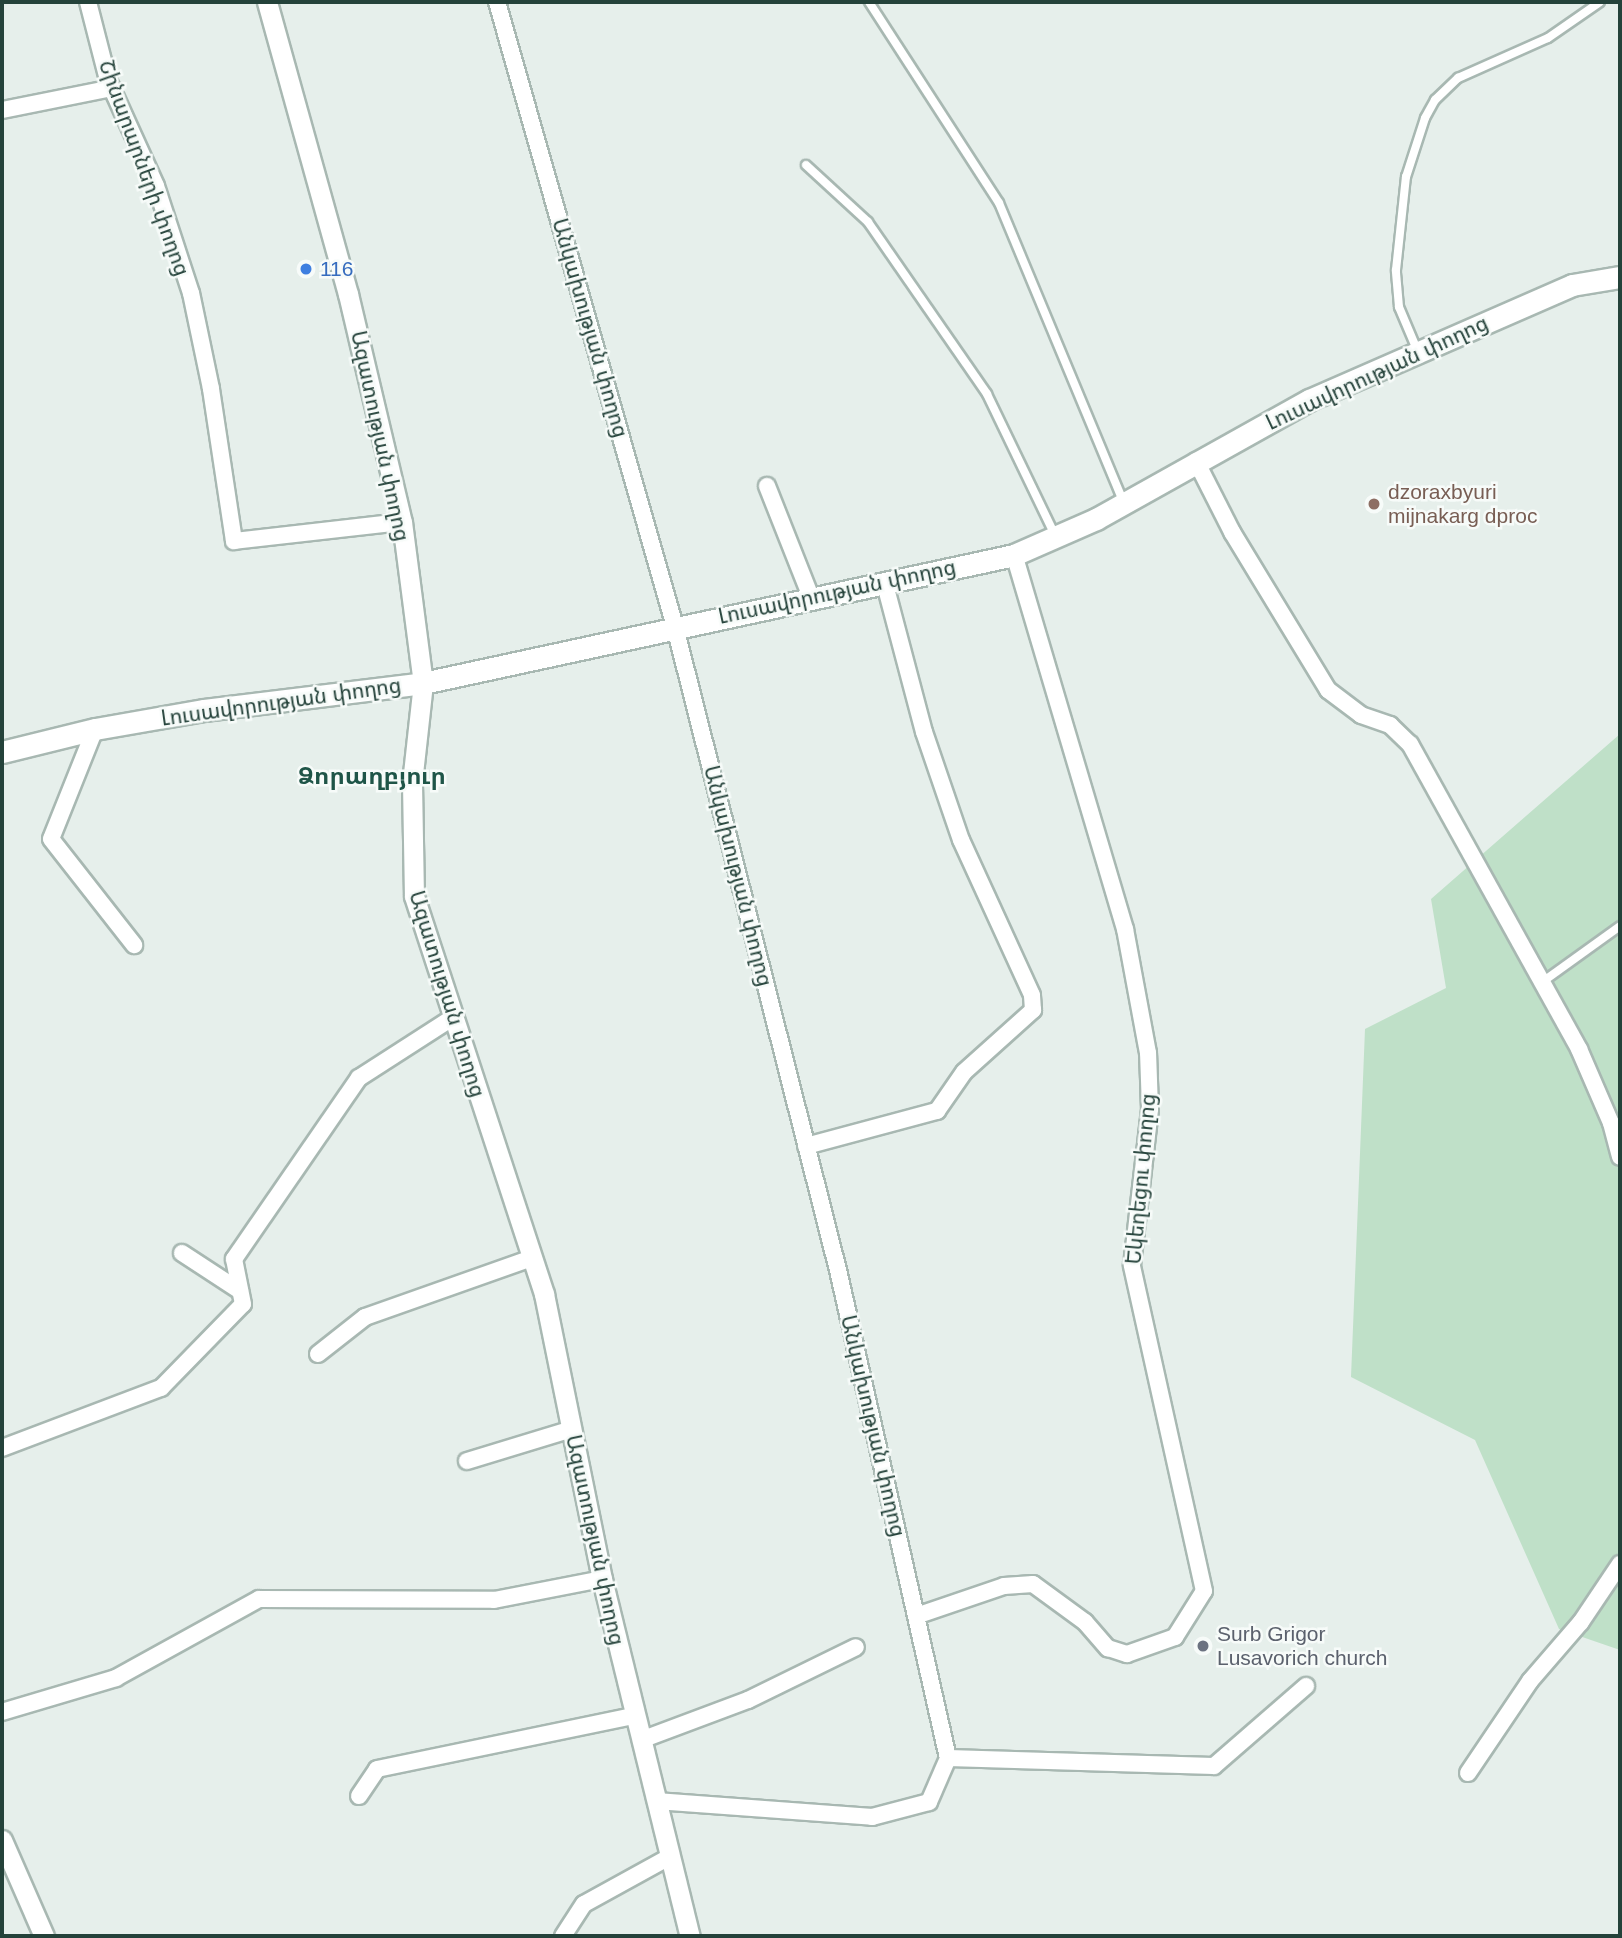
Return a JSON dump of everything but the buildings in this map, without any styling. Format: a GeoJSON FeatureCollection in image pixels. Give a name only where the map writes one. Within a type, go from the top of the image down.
{"type":"FeatureCollection","features":[{"type":"Feature","properties":{"kind":"main road","name":"Լուսավորության փողոց"},"geometry":{"type":"LineString","coordinates":[[2,752],[95,729],[204,710],[422,683],[1014,555],[1056,538],[1309,400],[1572,285],[1620,277]]}},
{"type":"Feature","properties":{"kind":"street","name":"Շինարարների փողոց"},"geometry":{"type":"LineString","coordinates":[[88,2],[112,88],[156,186],[191,293],[211,389],[234,541],[402,522]]}},
{"type":"Feature","properties":{"kind":"street","name":"Ազատության փողոց"},"geometry":{"type":"LineString","coordinates":[[267,2],[348,294],[402,522],[422,683],[412,783],[414,896],[532,1258],[634,1716],[690,1936]]}},
{"type":"Feature","properties":{"kind":"street","name":"Անկախության փողոց"},"geometry":{"type":"LineString","coordinates":[[497,2],[675,627],[806,1146],[948,1758]]}},
{"type":"Feature","properties":{"kind":"street"},"geometry":{"type":"LineString","coordinates":[[2,110],[112,88]]}},
{"type":"Feature","properties":{"kind":"street"},"geometry":{"type":"LineString","coordinates":[[1196,461],[1232,532],[1328,690],[1361,715],[1390,725],[1410,744],[1579,1049],[1611,1123],[1620,1157]]}},
{"type":"Feature","properties":{"kind":"street"},"geometry":{"type":"LineString","coordinates":[[767,486],[811,597]]}},
{"type":"Feature","properties":{"kind":"street","name":"Եկեղեցու փողոց"},"geometry":{"type":"LineString","coordinates":[[916,1616],[1004,1586],[1033,1584],[1085,1622],[1108,1648],[1127,1654],[1175,1637],[1205,1591],[1132,1265],[1150,1109],[1149,1053],[1125,929],[1014,555]]}},
{"type":"Feature","properties":{"kind":"street"},"geometry":{"type":"LineString","coordinates":[[806,1146],[937,1111],[964,1072],[1033,1010],[1032,995],[961,840],[924,732],[884,581]]}},
{"type":"Feature","properties":{"kind":"street"},"geometry":{"type":"LineString","coordinates":[[95,729],[51,839],[134,945]]}},
{"type":"Feature","properties":{"kind":"street"},"geometry":{"type":"LineString","coordinates":[[2,1448],[161,1388],[243,1304],[234,1259],[359,1078],[452,1018]]}},
{"type":"Feature","properties":{"kind":"street"},"geometry":{"type":"LineString","coordinates":[[182,1253],[240,1291]]}},
{"type":"Feature","properties":{"kind":"street"},"geometry":{"type":"LineString","coordinates":[[318,1353],[365,1317],[532,1258]]}},
{"type":"Feature","properties":{"kind":"street"},"geometry":{"type":"LineString","coordinates":[[467,1461],[572,1429]]}},
{"type":"Feature","properties":{"kind":"street"},"geometry":{"type":"LineString","coordinates":[[1468,1773],[1530,1681],[1581,1622],[1620,1564]]}},
{"type":"Feature","properties":{"kind":"street"},"geometry":{"type":"LineString","coordinates":[[2,1712],[116,1678],[259,1599],[494,1600],[602,1578]]}},
{"type":"Feature","properties":{"kind":"street"},"geometry":{"type":"LineString","coordinates":[[641,1740],[748,1700],[856,1647]]}},
{"type":"Feature","properties":{"kind":"street"},"geometry":{"type":"LineString","coordinates":[[656,1801],[872,1817],[929,1802],[948,1758],[1214,1766],[1306,1686]]}},
{"type":"Feature","properties":{"kind":"street"},"geometry":{"type":"LineString","coordinates":[[359,1796],[377,1769],[634,1716]]}},
{"type":"Feature","properties":{"kind":"street"},"geometry":{"type":"LineString","coordinates":[[2,1840],[44,1936]]}},
{"type":"Feature","properties":{"kind":"street"},"geometry":{"type":"LineString","coordinates":[[563,1936],[584,1904],[671,1856]]}},
{"type":"Feature","properties":{"kind":"lane"},"geometry":{"type":"LineString","coordinates":[[869,2],[999,203],[1123,501]]}},
{"type":"Feature","properties":{"kind":"lane"},"geometry":{"type":"LineString","coordinates":[[1418,352],[1399,307],[1396,258],[1406,177],[1425,118],[1435,100],[1458,78],[1548,37],[1600,2]]}},
{"type":"Feature","properties":{"kind":"lane"},"geometry":{"type":"LineString","coordinates":[[806,164],[868,222],[987,394],[1056,538]]}},
{"type":"Feature","properties":{"kind":"lane"},"geometry":{"type":"LineString","coordinates":[[1541,983],[1620,929]]}},
{"type":"Feature","properties":{"kind":"green space"},"geometry":{"type":"Polygon","coordinates":[[[1620,734],[1620,1650],[1559,1629],[1475,1440],[1351,1377],[1365,1029],[1446,988],[1431,899],[1620,734]]]}},
{"type":"Feature","properties":{"kind":"place","name":"116"},"geometry":{"type":"Point","coordinates":[306,269]}},
{"type":"Feature","properties":{"kind":"place","name":"dzoraxbyuri mijnakarg dproc"},"geometry":{"type":"Point","coordinates":[1374,504]}},
{"type":"Feature","properties":{"kind":"place","name":"Surb Grigor Lusavorich church"},"geometry":{"type":"Point","coordinates":[1203,1646]}},
{"type":"Feature","properties":{"kind":"district","name":"Ձորաղբյուր"},"geometry":{"type":"Point","coordinates":[372,776]}}]}
